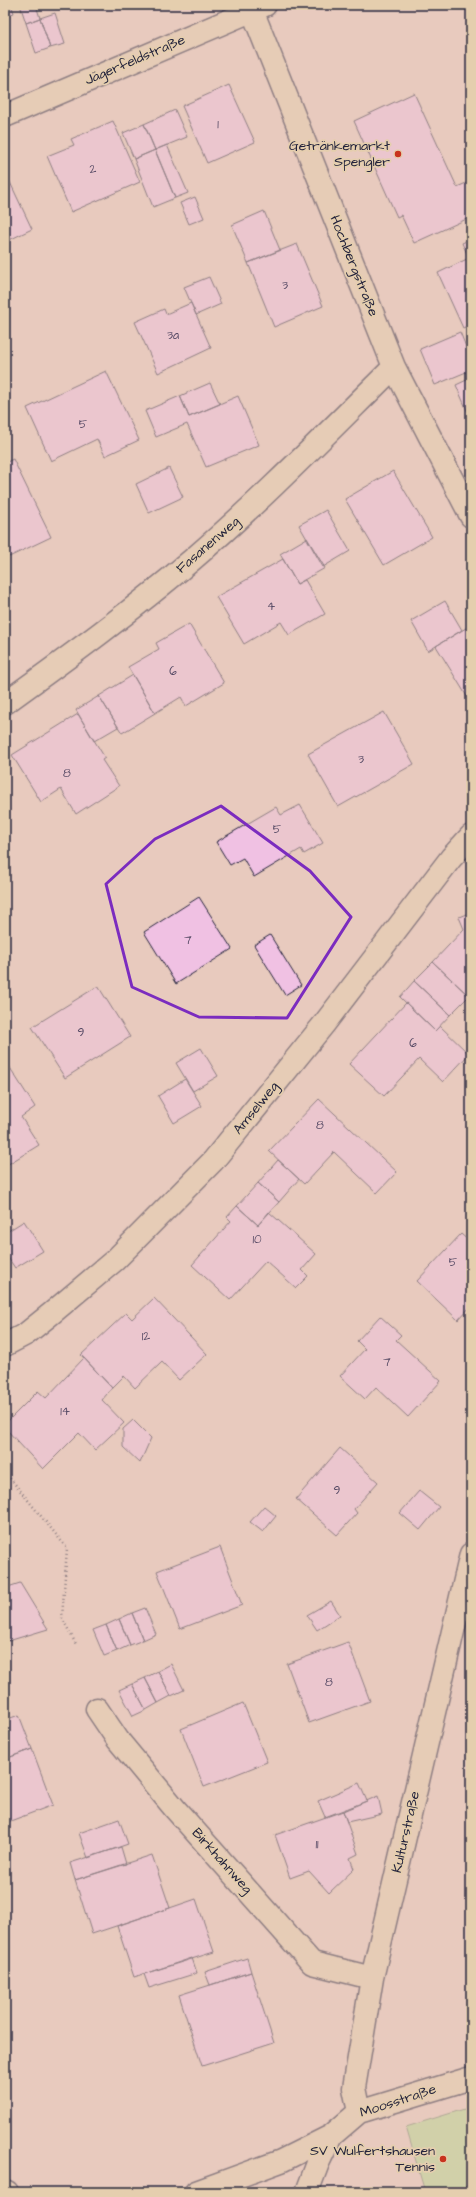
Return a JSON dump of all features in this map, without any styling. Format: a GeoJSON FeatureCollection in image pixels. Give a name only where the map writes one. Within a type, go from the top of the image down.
{"type":"FeatureCollection","features":[{"type":"Feature","properties":{"kind":"street","name":"Jägerfeldstraße"},"geometry":{"type":"LineString","coordinates":[[5,116],[258,8]]}},
{"type":"Feature","properties":{"kind":"street","name":"Hochbergstraße"},"geometry":{"type":"LineString","coordinates":[[258,8],[394,367],[471,516]]}},
{"type":"Feature","properties":{"kind":"street","name":"Fasanenweg"},"geometry":{"type":"LineString","coordinates":[[5,703],[111,626],[194,559],[285,475],[394,367]]}},
{"type":"Feature","properties":{"kind":"street","name":"Amselweg"},"geometry":{"type":"LineString","coordinates":[[5,1345],[26,1334],[52,1314],[115,1260],[212,1161],[324,1024],[451,858],[471,836]]}},
{"type":"Feature","properties":{"kind":"street","name":"Kulturstraße"},"geometry":{"type":"LineString","coordinates":[[359,2112],[354,2088],[372,1978],[471,1554]]}},
{"type":"Feature","properties":{"kind":"street","name":"Birkhahnweg"},"geometry":{"type":"LineString","coordinates":[[97,1708],[118,1740],[176,1810],[312,1963],[372,1978]]}},
{"type":"Feature","properties":{"kind":"street","name":"Moosstraße"},"geometry":{"type":"LineString","coordinates":[[196,2192],[281,2161],[332,2136],[359,2112],[471,2078]]}},
{"type":"Feature","properties":{"kind":"street","name":"Moosstraße"},"geometry":{"type":"LineString","coordinates":[[307,2192],[318,2163],[332,2136]]}},
{"type":"Feature","properties":{"kind":"path"},"geometry":{"type":"LineString","coordinates":[[5,1472],[67,1548],[62,1618],[77,1646]]}},
{"type":"Feature","properties":{"kind":"highlighted area"},"geometry":{"type":"Polygon","coordinates":[[[221,806],[310,871],[351,917],[287,1018],[199,1017],[132,987],[106,884],[155,839],[221,806]]]}},
{"type":"Feature","properties":{"kind":"green space","name":"SV Wulfertshausen Tennis"},"geometry":{"type":"Polygon","coordinates":[[[471,2107],[471,2192],[425,2192],[406,2127],[471,2107]]]}},
{"type":"Feature","properties":{"kind":"building"},"geometry":{"type":"Polygon","coordinates":[[[5,5],[11,5],[14,13],[5,16],[5,5]]]}},
{"type":"Feature","properties":{"kind":"building"},"geometry":{"type":"Polygon","coordinates":[[[20,5],[36,5],[40,18],[26,23],[20,5]]]}},
{"type":"Feature","properties":{"kind":"building"},"geometry":{"type":"Polygon","coordinates":[[[55,13],[65,44],[50,48],[40,18],[55,13]]]}},
{"type":"Feature","properties":{"kind":"building"},"geometry":{"type":"Polygon","coordinates":[[[40,18],[50,48],[36,53],[26,23],[40,18]]]}},
{"type":"Feature","properties":{"kind":"building"},"geometry":{"type":"Polygon","coordinates":[[[229,85],[255,142],[207,163],[182,106],[229,85]]]}},
{"type":"Feature","properties":{"kind":"building"},"geometry":{"type":"Polygon","coordinates":[[[414,93],[457,187],[471,181],[471,217],[414,243],[401,215],[397,217],[354,121],[414,93]]]}},
{"type":"Feature","properties":{"kind":"building"},"geometry":{"type":"Polygon","coordinates":[[[175,110],[187,137],[155,150],[144,124],[175,110]]]}},
{"type":"Feature","properties":{"kind":"building"},"geometry":{"type":"Polygon","coordinates":[[[113,121],[140,182],[71,212],[47,156],[74,145],[71,139],[113,121]]]}},
{"type":"Feature","properties":{"kind":"building"},"geometry":{"type":"Polygon","coordinates":[[[144,124],[155,150],[134,159],[123,133],[144,124]]]}},
{"type":"Feature","properties":{"kind":"building"},"geometry":{"type":"Polygon","coordinates":[[[167,145],[188,193],[175,198],[155,150],[167,145]]]}},
{"type":"Feature","properties":{"kind":"building"},"geometry":{"type":"Polygon","coordinates":[[[155,150],[175,198],[153,207],[134,159],[155,150]]]}},
{"type":"Feature","properties":{"kind":"building"},"geometry":{"type":"Polygon","coordinates":[[[8,178],[32,229],[5,242],[5,180],[8,178]]]}},
{"type":"Feature","properties":{"kind":"building"},"geometry":{"type":"Polygon","coordinates":[[[195,197],[204,218],[189,224],[180,203],[195,197]]]}},
{"type":"Feature","properties":{"kind":"building"},"geometry":{"type":"Polygon","coordinates":[[[264,211],[280,250],[248,263],[232,225],[264,211]]]}},
{"type":"Feature","properties":{"kind":"building"},"geometry":{"type":"Polygon","coordinates":[[[471,239],[471,324],[463,328],[438,273],[469,258],[462,243],[471,239]]]}},
{"type":"Feature","properties":{"kind":"building"},"geometry":{"type":"Polygon","coordinates":[[[297,244],[323,306],[274,327],[248,263],[297,244]]]}},
{"type":"Feature","properties":{"kind":"building"},"geometry":{"type":"Polygon","coordinates":[[[209,277],[221,304],[196,315],[184,287],[209,277]]]}},
{"type":"Feature","properties":{"kind":"building"},"geometry":{"type":"Polygon","coordinates":[[[191,303],[211,348],[158,373],[135,322],[164,309],[166,314],[191,303]]]}},
{"type":"Feature","properties":{"kind":"building"},"geometry":{"type":"Polygon","coordinates":[[[460,332],[471,359],[471,370],[435,385],[420,349],[460,332]]]}},
{"type":"Feature","properties":{"kind":"building"},"geometry":{"type":"Polygon","coordinates":[[[106,371],[139,440],[105,456],[97,439],[51,461],[27,408],[106,371]]]}},
{"type":"Feature","properties":{"kind":"building"},"geometry":{"type":"Polygon","coordinates":[[[471,378],[471,414],[469,415],[456,385],[471,378]]]}},
{"type":"Feature","properties":{"kind":"building"},"geometry":{"type":"Polygon","coordinates":[[[210,383],[220,404],[189,417],[180,396],[210,383]]]}},
{"type":"Feature","properties":{"kind":"building"},"geometry":{"type":"Polygon","coordinates":[[[180,396],[189,417],[238,396],[259,445],[206,467],[187,424],[156,437],[145,411],[180,396]]]}},
{"type":"Feature","properties":{"kind":"building"},"geometry":{"type":"Polygon","coordinates":[[[13,459],[51,537],[9,557],[5,549],[5,463],[13,459]]]}},
{"type":"Feature","properties":{"kind":"building"},"geometry":{"type":"Polygon","coordinates":[[[169,468],[183,497],[149,513],[136,484],[169,468]]]}},
{"type":"Feature","properties":{"kind":"building"},"geometry":{"type":"Polygon","coordinates":[[[393,471],[432,537],[384,565],[345,499],[393,471]]]}},
{"type":"Feature","properties":{"kind":"building"},"geometry":{"type":"Polygon","coordinates":[[[326,510],[350,551],[323,567],[299,525],[326,510]]]}},
{"type":"Feature","properties":{"kind":"building"},"geometry":{"type":"Polygon","coordinates":[[[307,538],[325,568],[297,584],[280,554],[307,538]]]}},
{"type":"Feature","properties":{"kind":"building"},"geometry":{"type":"Polygon","coordinates":[[[283,559],[297,584],[305,580],[325,614],[289,635],[281,622],[244,644],[216,597],[283,559]]]}},
{"type":"Feature","properties":{"kind":"building"},"geometry":{"type":"Polygon","coordinates":[[[445,601],[462,630],[428,651],[411,621],[445,601]]]}},
{"type":"Feature","properties":{"kind":"building"},"geometry":{"type":"Polygon","coordinates":[[[189,624],[224,683],[186,706],[181,697],[155,713],[128,667],[159,649],[156,643],[189,624]]]}},
{"type":"Feature","properties":{"kind":"building"},"geometry":{"type":"Polygon","coordinates":[[[471,625],[471,703],[436,646],[471,625]]]}},
{"type":"Feature","properties":{"kind":"building"},"geometry":{"type":"Polygon","coordinates":[[[133,675],[155,713],[122,733],[99,696],[133,675]]]}},
{"type":"Feature","properties":{"kind":"building"},"geometry":{"type":"Polygon","coordinates":[[[99,696],[118,727],[94,741],[76,710],[99,696]]]}},
{"type":"Feature","properties":{"kind":"building"},"geometry":{"type":"Polygon","coordinates":[[[384,712],[414,764],[338,807],[308,754],[384,712]]]}},
{"type":"Feature","properties":{"kind":"building"},"geometry":{"type":"Polygon","coordinates":[[[78,714],[105,758],[102,760],[119,786],[76,814],[61,789],[41,802],[12,755],[78,714]]]}},
{"type":"Feature","properties":{"kind":"building"},"geometry":{"type":"Polygon","coordinates":[[[300,805],[323,843],[304,854],[301,849],[254,877],[243,858],[230,865],[216,842],[276,807],[281,815],[300,805]]]}},
{"type":"Feature","properties":{"kind":"building"},"geometry":{"type":"Polygon","coordinates":[[[199,897],[232,949],[176,984],[144,932],[199,897]]]}},
{"type":"Feature","properties":{"kind":"building"},"geometry":{"type":"Polygon","coordinates":[[[471,912],[471,998],[433,962],[464,929],[459,917],[471,912]]]}},
{"type":"Feature","properties":{"kind":"building"},"geometry":{"type":"Polygon","coordinates":[[[270,935],[301,985],[285,995],[254,945],[270,935]]]}},
{"type":"Feature","properties":{"kind":"building"},"geometry":{"type":"Polygon","coordinates":[[[433,962],[469,996],[450,1015],[414,981],[433,962]]]}},
{"type":"Feature","properties":{"kind":"building"},"geometry":{"type":"Polygon","coordinates":[[[414,981],[450,1015],[435,1031],[400,997],[414,981]]]}},
{"type":"Feature","properties":{"kind":"building"},"geometry":{"type":"Polygon","coordinates":[[[98,986],[130,1037],[65,1078],[32,1027],[98,986]]]}},
{"type":"Feature","properties":{"kind":"building"},"geometry":{"type":"Polygon","coordinates":[[[406,1003],[435,1031],[440,1026],[469,1054],[443,1082],[419,1059],[384,1096],[349,1064],[406,1003]]]}},
{"type":"Feature","properties":{"kind":"building"},"geometry":{"type":"Polygon","coordinates":[[[201,1048],[218,1076],[193,1091],[176,1063],[201,1048]]]}},
{"type":"Feature","properties":{"kind":"building"},"geometry":{"type":"Polygon","coordinates":[[[5,1060],[35,1107],[21,1117],[39,1145],[5,1166],[5,1060]]]}},
{"type":"Feature","properties":{"kind":"building"},"geometry":{"type":"Polygon","coordinates":[[[185,1079],[202,1106],[174,1123],[158,1096],[185,1079]]]}},
{"type":"Feature","properties":{"kind":"building"},"geometry":{"type":"Polygon","coordinates":[[[319,1099],[397,1172],[377,1193],[334,1152],[304,1184],[269,1151],[319,1099]]]}},
{"type":"Feature","properties":{"kind":"building"},"geometry":{"type":"Polygon","coordinates":[[[278,1160],[299,1179],[279,1202],[258,1183],[278,1160]]]}},
{"type":"Feature","properties":{"kind":"building"},"geometry":{"type":"Polygon","coordinates":[[[258,1183],[279,1202],[258,1225],[237,1206],[258,1183]]]}},
{"type":"Feature","properties":{"kind":"building"},"geometry":{"type":"Polygon","coordinates":[[[237,1206],[258,1225],[269,1212],[316,1254],[302,1270],[308,1276],[296,1288],[266,1261],[230,1300],[192,1265],[231,1221],[227,1217],[237,1206]]]}},
{"type":"Feature","properties":{"kind":"building"},"geometry":{"type":"Polygon","coordinates":[[[24,1221],[43,1251],[15,1268],[5,1253],[5,1233],[24,1221]]]}},
{"type":"Feature","properties":{"kind":"building"},"geometry":{"type":"Polygon","coordinates":[[[461,1234],[471,1243],[471,1306],[458,1320],[417,1281],[461,1234]]]}},
{"type":"Feature","properties":{"kind":"building"},"geometry":{"type":"Polygon","coordinates":[[[154,1298],[207,1354],[179,1380],[162,1362],[135,1388],[124,1376],[112,1388],[81,1355],[126,1313],[132,1319],[154,1298]]]}},
{"type":"Feature","properties":{"kind":"building"},"geometry":{"type":"Polygon","coordinates":[[[380,1316],[401,1335],[396,1340],[441,1381],[408,1417],[376,1387],[365,1399],[340,1376],[365,1349],[357,1341],[380,1316]]]}},
{"type":"Feature","properties":{"kind":"building"},"geometry":{"type":"Polygon","coordinates":[[[84,1358],[112,1388],[102,1400],[124,1423],[95,1450],[79,1433],[43,1469],[5,1428],[5,1424],[38,1391],[46,1398],[84,1358]]]}},
{"type":"Feature","properties":{"kind":"building"},"geometry":{"type":"Polygon","coordinates":[[[133,1420],[151,1438],[140,1463],[123,1447],[123,1429],[133,1420]]]}},
{"type":"Feature","properties":{"kind":"building"},"geometry":{"type":"Polygon","coordinates":[[[340,1448],[378,1482],[354,1509],[357,1513],[337,1535],[296,1499],[340,1448]]]}},
{"type":"Feature","properties":{"kind":"building"},"geometry":{"type":"Polygon","coordinates":[[[419,1491],[439,1507],[420,1530],[400,1513],[419,1491]]]}},
{"type":"Feature","properties":{"kind":"building"},"geometry":{"type":"Polygon","coordinates":[[[264,1506],[276,1516],[263,1532],[250,1522],[264,1506]]]}},
{"type":"Feature","properties":{"kind":"building"},"geometry":{"type":"Polygon","coordinates":[[[220,1547],[242,1605],[180,1629],[157,1571],[220,1547]]]}},
{"type":"Feature","properties":{"kind":"building"},"geometry":{"type":"Polygon","coordinates":[[[20,1583],[48,1629],[5,1642],[5,1588],[20,1583]]]}},
{"type":"Feature","properties":{"kind":"building"},"geometry":{"type":"Polygon","coordinates":[[[331,1601],[340,1615],[317,1630],[307,1615],[331,1601]]]}},
{"type":"Feature","properties":{"kind":"building"},"geometry":{"type":"Polygon","coordinates":[[[145,1608],[156,1634],[143,1640],[132,1613],[145,1608]]]}},
{"type":"Feature","properties":{"kind":"building"},"geometry":{"type":"Polygon","coordinates":[[[132,1613],[143,1640],[130,1645],[119,1619],[132,1613]]]}},
{"type":"Feature","properties":{"kind":"building"},"geometry":{"type":"Polygon","coordinates":[[[119,1619],[130,1645],[117,1651],[106,1625],[119,1619]]]}},
{"type":"Feature","properties":{"kind":"building"},"geometry":{"type":"Polygon","coordinates":[[[106,1625],[117,1651],[104,1656],[93,1630],[106,1625]]]}},
{"type":"Feature","properties":{"kind":"building"},"geometry":{"type":"Polygon","coordinates":[[[348,1642],[370,1701],[309,1723],[287,1664],[348,1642]]]}},
{"type":"Feature","properties":{"kind":"building"},"geometry":{"type":"Polygon","coordinates":[[[171,1664],[184,1690],[171,1696],[158,1671],[171,1664]]]}},
{"type":"Feature","properties":{"kind":"building"},"geometry":{"type":"Polygon","coordinates":[[[158,1671],[171,1696],[158,1703],[145,1678],[158,1671]]]}},
{"type":"Feature","properties":{"kind":"building"},"geometry":{"type":"Polygon","coordinates":[[[145,1678],[158,1703],[146,1710],[132,1684],[145,1678]]]}},
{"type":"Feature","properties":{"kind":"building"},"geometry":{"type":"Polygon","coordinates":[[[132,1684],[146,1710],[133,1716],[119,1690],[132,1684]]]}},
{"type":"Feature","properties":{"kind":"building"},"geometry":{"type":"Polygon","coordinates":[[[243,1703],[267,1762],[204,1787],[181,1729],[243,1703]]]}},
{"type":"Feature","properties":{"kind":"building"},"geometry":{"type":"Polygon","coordinates":[[[19,1715],[32,1749],[5,1759],[5,1720],[19,1715]]]}},
{"type":"Feature","properties":{"kind":"building"},"geometry":{"type":"Polygon","coordinates":[[[32,1749],[53,1805],[5,1823],[5,1759],[32,1749]]]}},
{"type":"Feature","properties":{"kind":"building"},"geometry":{"type":"Polygon","coordinates":[[[359,1783],[367,1801],[325,1817],[318,1801],[359,1783]]]}},
{"type":"Feature","properties":{"kind":"building"},"geometry":{"type":"Polygon","coordinates":[[[378,1796],[382,1814],[347,1822],[343,1811],[378,1796]]]}},
{"type":"Feature","properties":{"kind":"building"},"geometry":{"type":"Polygon","coordinates":[[[343,1811],[358,1854],[350,1858],[354,1869],[329,1893],[309,1871],[290,1878],[275,1835],[343,1811]]]}},
{"type":"Feature","properties":{"kind":"building"},"geometry":{"type":"Polygon","coordinates":[[[119,1819],[128,1844],[88,1858],[79,1833],[119,1819]]]}},
{"type":"Feature","properties":{"kind":"building"},"geometry":{"type":"Polygon","coordinates":[[[121,1847],[126,1864],[75,1880],[70,1863],[121,1847]]]}},
{"type":"Feature","properties":{"kind":"building"},"geometry":{"type":"Polygon","coordinates":[[[152,1855],[170,1908],[92,1934],[75,1880],[152,1855]]]}},
{"type":"Feature","properties":{"kind":"building"},"geometry":{"type":"Polygon","coordinates":[[[196,1899],[214,1952],[134,1977],[117,1926],[196,1899]]]}},
{"type":"Feature","properties":{"kind":"building"},"geometry":{"type":"Polygon","coordinates":[[[192,1958],[197,1973],[149,1988],[144,1974],[192,1958]]]}},
{"type":"Feature","properties":{"kind":"building"},"geometry":{"type":"Polygon","coordinates":[[[247,1958],[251,1972],[210,1985],[205,1972],[247,1958]]]}},
{"type":"Feature","properties":{"kind":"building"},"geometry":{"type":"Polygon","coordinates":[[[251,1972],[274,2043],[202,2066],[179,1995],[251,1972]]]}},
{"type":"Feature","properties":{"kind":"place","name":"Getränkemarkt Spengler"},"geometry":{"type":"Point","coordinates":[398,154]}},
{"type":"Feature","properties":{"kind":"place","name":"SV Wulfertshausen Tennis"},"geometry":{"type":"Point","coordinates":[443,2159]}}]}
